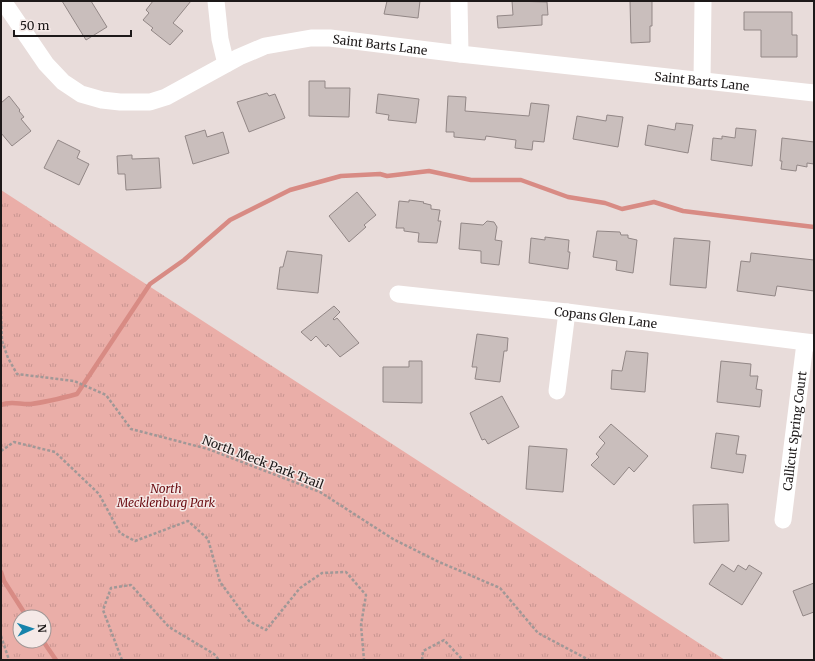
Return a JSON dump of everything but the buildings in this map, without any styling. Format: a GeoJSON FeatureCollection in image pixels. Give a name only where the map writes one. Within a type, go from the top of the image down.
{"type":"FeatureCollection","features":[{"type":"Feature","properties":{"kind":"street","name":"Saint Barts Lane"},"geometry":{"type":"LineString","coordinates":[[3,1],[46,64],[63,82],[81,94],[102,100],[136,102],[166,97],[226,64],[265,46],[311,38],[330,38],[460,54],[814,93]]}},
{"type":"Feature","properties":{"kind":"street"},"geometry":{"type":"LineString","coordinates":[[216,1],[220,39],[226,64]]}},
{"type":"Feature","properties":{"kind":"street"},"geometry":{"type":"LineString","coordinates":[[459,1],[460,54]]}},
{"type":"Feature","properties":{"kind":"street"},"geometry":{"type":"LineString","coordinates":[[702,81],[703,1]]}},
{"type":"Feature","properties":{"kind":"street","name":"Copans Glen Lane"},"geometry":{"type":"LineString","coordinates":[[398,294],[567,312],[809,343]]}},
{"type":"Feature","properties":{"kind":"street"},"geometry":{"type":"LineString","coordinates":[[557,391],[567,312]]}},
{"type":"Feature","properties":{"kind":"street","name":"Callicut Spring Court"},"geometry":{"type":"LineString","coordinates":[[783,520],[809,343]]}},
{"type":"Feature","properties":{"kind":"path","name":"North Meck Park Trail"},"geometry":{"type":"LineString","coordinates":[[1,311],[2,341],[8,358],[17,374],[74,381],[106,395],[131,429],[208,449],[320,492],[393,539],[437,561],[500,588],[538,633],[589,660]]}},
{"type":"Feature","properties":{"kind":"path"},"geometry":{"type":"LineString","coordinates":[[1,451],[14,442],[55,452],[99,494],[120,533],[135,541],[188,521],[208,539],[220,582],[249,621],[266,630],[300,588],[322,574],[346,572],[366,595],[361,626],[364,660]]}},
{"type":"Feature","properties":{"kind":"path"},"geometry":{"type":"LineString","coordinates":[[122,660],[103,610],[111,588],[131,585],[168,627],[214,654],[219,660]]}},
{"type":"Feature","properties":{"kind":"path"},"geometry":{"type":"LineString","coordinates":[[1,636],[9,660]]}},
{"type":"Feature","properties":{"kind":"path"},"geometry":{"type":"LineString","coordinates":[[422,660],[423,651],[444,640],[463,660]]}},
{"type":"Feature","properties":{"kind":"green space","name":"North Mecklenburg Park"},"geometry":{"type":"Polygon","coordinates":[[[1,190],[725,660],[1,660],[1,190]]]}},
{"type":"Feature","properties":{"kind":"waterway"},"geometry":{"type":"LineString","coordinates":[[1,405],[8,403],[37,403],[77,394],[150,284],[184,260],[230,220],[290,190],[341,176],[380,174],[387,176],[429,171],[471,180],[521,180],[568,197],[605,203],[622,209],[654,202],[683,211],[814,227]]}},
{"type":"Feature","properties":{"kind":"waterway"},"geometry":{"type":"LineString","coordinates":[[1,572],[4,581],[22,609]]}},
{"type":"Feature","properties":{"kind":"waterway"},"geometry":{"type":"LineString","coordinates":[[48,649],[56,660]]}}]}
